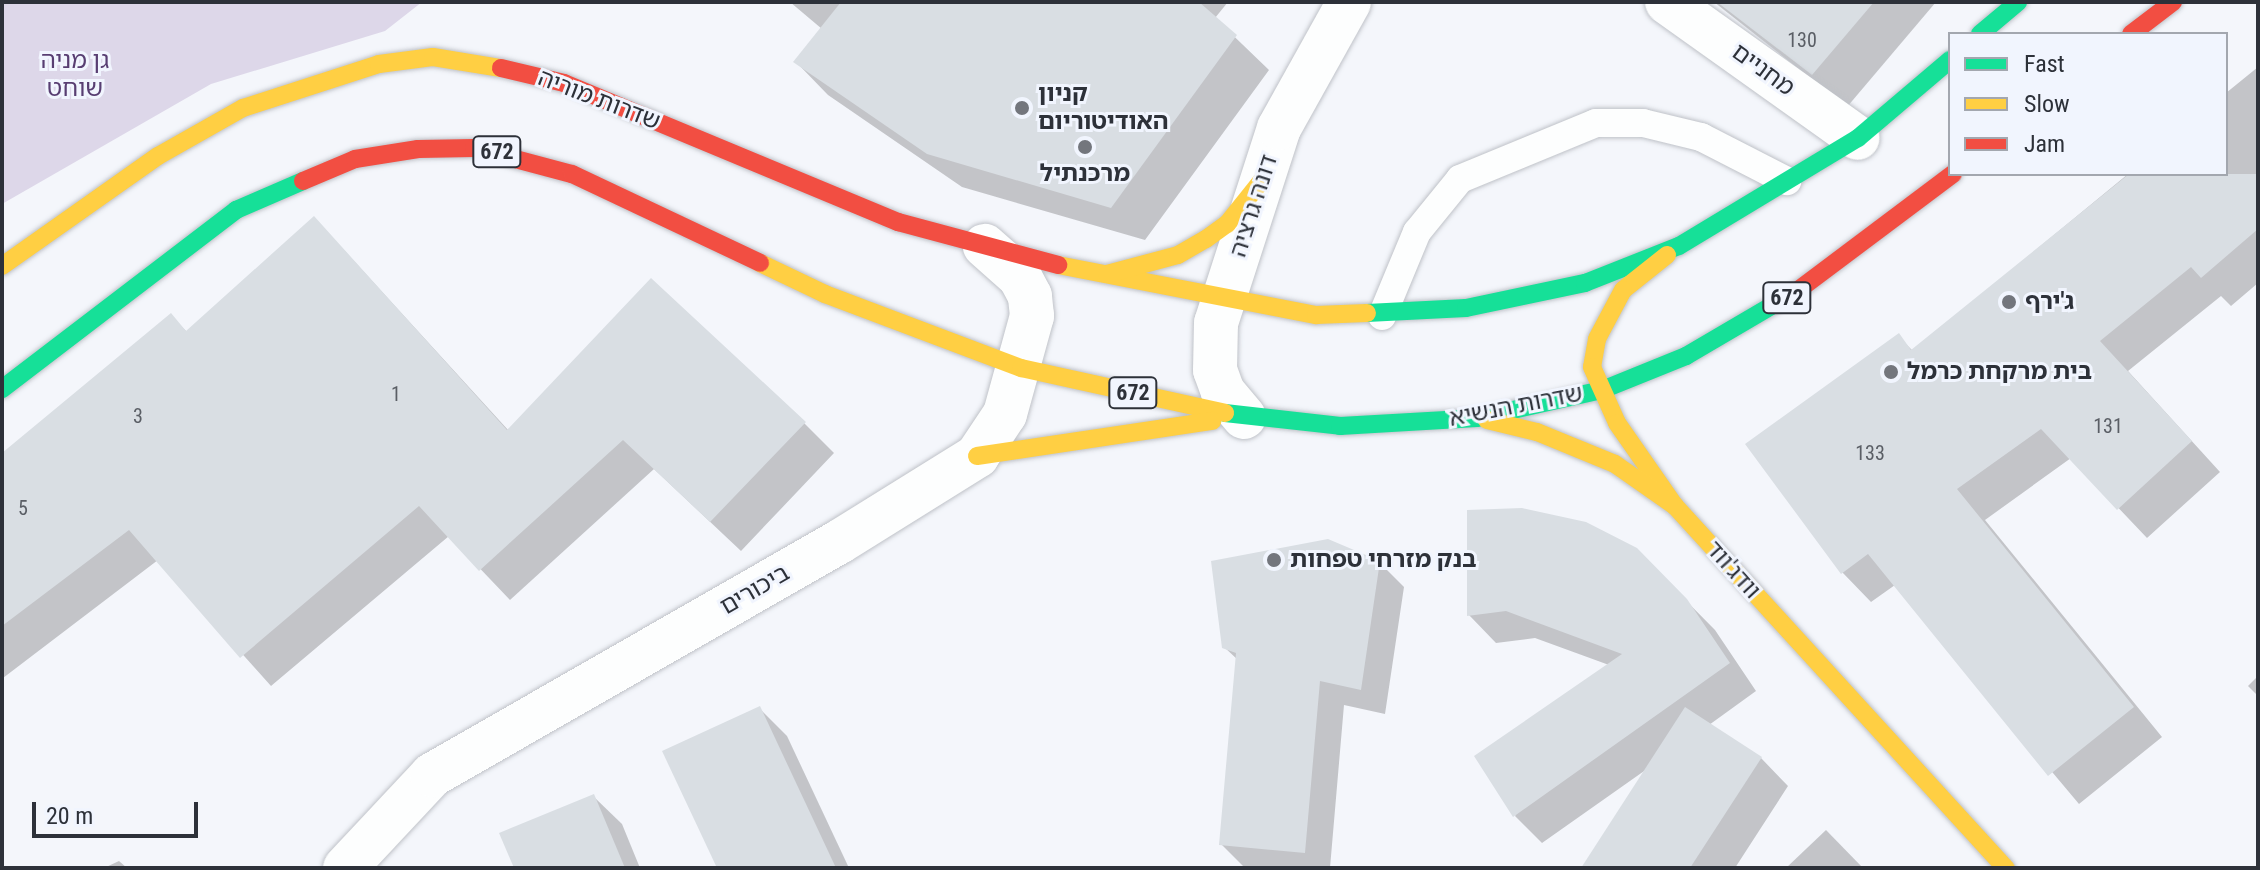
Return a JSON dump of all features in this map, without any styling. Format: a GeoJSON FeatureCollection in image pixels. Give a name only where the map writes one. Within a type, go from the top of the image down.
{"type":"FeatureCollection","features":[{"type":"Feature","properties":{"kind":"main road"},"geometry":{"type":"LineString","coordinates":[[1982,32],[2018,2]]}},
{"type":"Feature","properties":{"kind":"main road"},"geometry":{"type":"LineString","coordinates":[[2134,32],[2173,2]]}},
{"type":"Feature","properties":{"kind":"main road","name":"שדרות מוריה"},"geometry":{"type":"LineString","coordinates":[[2,266],[158,156],[243,108],[379,64],[433,57],[470,60],[564,83],[842,201],[985,246],[1097,276],[1223,302]]}},
{"type":"Feature","properties":{"kind":"main road"},"geometry":{"type":"LineString","coordinates":[[1223,302],[1316,315],[1382,316],[1466,308],[1585,283],[1679,246],[1858,138],[1948,62]]}},
{"type":"Feature","properties":{"kind":"main road","name":"672"},"geometry":{"type":"LineString","coordinates":[[2,389],[236,210],[355,159],[418,149],[474,148],[572,174],[872,314],[1021,368]]}},
{"type":"Feature","properties":{"kind":"main road","name":"שדרות הנשיא"},"geometry":{"type":"LineString","coordinates":[[1021,368],[1244,417],[1340,426],[1477,418],[1602,390],[1734,332],[1950,176]]}},
{"type":"Feature","properties":{"kind":"main road"},"geometry":{"type":"LineString","coordinates":[[1097,276],[1146,266],[1206,239],[1227,224],[1263,179]]}},
{"type":"Feature","properties":{"kind":"main road","name":"וודג'ווד"},"geometry":{"type":"LineString","coordinates":[[1679,246],[1623,290],[1608,314],[1592,367],[1617,423],[1675,506],[2006,868]]}},
{"type":"Feature","properties":{"kind":"main road"},"geometry":{"type":"LineString","coordinates":[[977,456],[1244,417]]}},
{"type":"Feature","properties":{"kind":"main road"},"geometry":{"type":"LineString","coordinates":[[1477,418],[1537,432],[1615,464],[1675,506]]}},
{"type":"Feature","properties":{"kind":"street","name":"דונה גרציה"},"geometry":{"type":"LineString","coordinates":[[1244,417],[1223,392],[1215,370],[1223,302],[1279,128],[1349,2]]}},
{"type":"Feature","properties":{"kind":"street","name":"מחניים"},"geometry":{"type":"LineString","coordinates":[[1667,2],[1858,138]]}},
{"type":"Feature","properties":{"kind":"street","name":"ביכורים"},"geometry":{"type":"LineString","coordinates":[[345,868],[432,775],[839,542],[977,456],[1005,414],[1021,368],[1032,316],[1030,296],[1020,277],[985,246]]}},
{"type":"Feature","properties":{"kind":"lane"},"geometry":{"type":"LineString","coordinates":[[1382,316],[1417,232],[1460,179],[1596,123],[1643,123],[1701,137],[1787,181]]}},
{"type":"Feature","properties":{"kind":"green space","name":"גן מניה שוחט"},"geometry":{"type":"Polygon","coordinates":[[[2,2],[422,2],[385,31],[211,84],[2,204],[2,2]]]}},
{"type":"Feature","properties":{"kind":"building","name":"קניון האודיטוריום"},"geometry":{"type":"Polygon","coordinates":[[[841,2],[1199,2],[1237,35],[1111,208],[927,154],[793,62],[841,2]]]}},
{"type":"Feature","properties":{"kind":"building"},"geometry":{"type":"Polygon","coordinates":[[[1717,2],[1874,2],[1812,75],[1717,2]]]}},
{"type":"Feature","properties":{"kind":"building"},"geometry":{"type":"Polygon","coordinates":[[[2258,174],[2258,229],[2201,278],[2191,267],[2100,341],[2192,441],[2117,510],[2041,429],[1957,489],[2134,707],[2048,776],[1868,554],[1841,574],[1745,444],[1899,333],[1911,350],[2127,176],[2258,174]]]}},
{"type":"Feature","properties":{"kind":"building"},"geometry":{"type":"Polygon","coordinates":[[[314,216],[507,430],[651,278],[806,422],[710,522],[623,440],[479,571],[419,506],[240,658],[129,530],[2,626],[2,453],[171,313],[186,331],[314,216]]]}},
{"type":"Feature","properties":{"kind":"building"},"geometry":{"type":"Polygon","coordinates":[[[1522,508],[1586,522],[1637,548],[1687,599],[1730,663],[1513,817],[1474,756],[1622,654],[1506,611],[1467,616],[1467,510],[1522,508]]]}},
{"type":"Feature","properties":{"kind":"building"},"geometry":{"type":"Polygon","coordinates":[[[1328,539],[1380,561],[1361,690],[1320,681],[1305,853],[1219,845],[1236,653],[1222,648],[1211,561],[1328,539]]]}},
{"type":"Feature","properties":{"kind":"building"},"geometry":{"type":"Polygon","coordinates":[[[760,706],[836,868],[717,868],[662,751],[760,706]]]}},
{"type":"Feature","properties":{"kind":"building"},"geometry":{"type":"Polygon","coordinates":[[[1685,707],[1762,757],[1690,868],[1581,868],[1685,707]]]}},
{"type":"Feature","properties":{"kind":"building"},"geometry":{"type":"Polygon","coordinates":[[[594,794],[625,868],[514,868],[499,833],[594,794]]]}},
{"type":"Feature","properties":{"kind":"traffic: fast"},"geometry":{"type":"LineString","coordinates":[[1982,32],[2018,2]]}},
{"type":"Feature","properties":{"kind":"traffic: fast"},"geometry":{"type":"LineString","coordinates":[[1367,313],[1466,308],[1585,283],[1679,246],[1858,138],[1948,62]]}},
{"type":"Feature","properties":{"kind":"traffic: fast"},"geometry":{"type":"LineString","coordinates":[[2,389],[236,210],[303,181]]}},
{"type":"Feature","properties":{"kind":"traffic: fast"},"geometry":{"type":"LineString","coordinates":[[1225,413],[1340,426],[1477,418],[1602,390],[1686,356],[1797,291]]}},
{"type":"Feature","properties":{"kind":"traffic: slow"},"geometry":{"type":"LineString","coordinates":[[2,266],[158,156],[243,108],[379,64],[433,57],[501,68]]}},
{"type":"Feature","properties":{"kind":"traffic: slow"},"geometry":{"type":"LineString","coordinates":[[1107,274],[1178,255],[1206,239],[1227,224],[1263,179]]}},
{"type":"Feature","properties":{"kind":"traffic: slow"},"geometry":{"type":"LineString","coordinates":[[1667,255],[1623,290],[1597,339],[1592,367],[1617,423],[1675,506],[2006,868]]}},
{"type":"Feature","properties":{"kind":"traffic: slow"},"geometry":{"type":"LineString","coordinates":[[760,263],[825,294],[1021,368],[1225,413]]}},
{"type":"Feature","properties":{"kind":"traffic: slow"},"geometry":{"type":"LineString","coordinates":[[1058,265],[1316,315],[1367,313]]}},
{"type":"Feature","properties":{"kind":"traffic: slow"},"geometry":{"type":"LineString","coordinates":[[1487,420],[1537,432],[1615,464],[1675,506]]}},
{"type":"Feature","properties":{"kind":"traffic: slow"},"geometry":{"type":"LineString","coordinates":[[977,456],[1212,421]]}},
{"type":"Feature","properties":{"kind":"traffic: jam"},"geometry":{"type":"LineString","coordinates":[[2134,32],[2173,2]]}},
{"type":"Feature","properties":{"kind":"traffic: jam"},"geometry":{"type":"LineString","coordinates":[[501,68],[564,83],[898,222],[1058,265]]}},
{"type":"Feature","properties":{"kind":"traffic: jam"},"geometry":{"type":"LineString","coordinates":[[303,181],[355,159],[418,149],[474,148],[572,174],[760,263]]}},
{"type":"Feature","properties":{"kind":"traffic: jam"},"geometry":{"type":"LineString","coordinates":[[1797,291],[1950,176]]}},
{"type":"Feature","properties":{"kind":"place","name":"קניון האודיטוריום"},"geometry":{"type":"Point","coordinates":[1022,108]}},
{"type":"Feature","properties":{"kind":"place","name":"מרכנתיל"},"geometry":{"type":"Point","coordinates":[1085,147]}},
{"type":"Feature","properties":{"kind":"place","name":"ג'ירף"},"geometry":{"type":"Point","coordinates":[2009,302]}},
{"type":"Feature","properties":{"kind":"place","name":"בית מרקחת כרמל"},"geometry":{"type":"Point","coordinates":[1891,372]}},
{"type":"Feature","properties":{"kind":"place","name":"בנק מזרחי טפחות"},"geometry":{"type":"Point","coordinates":[1274,560]}}]}
